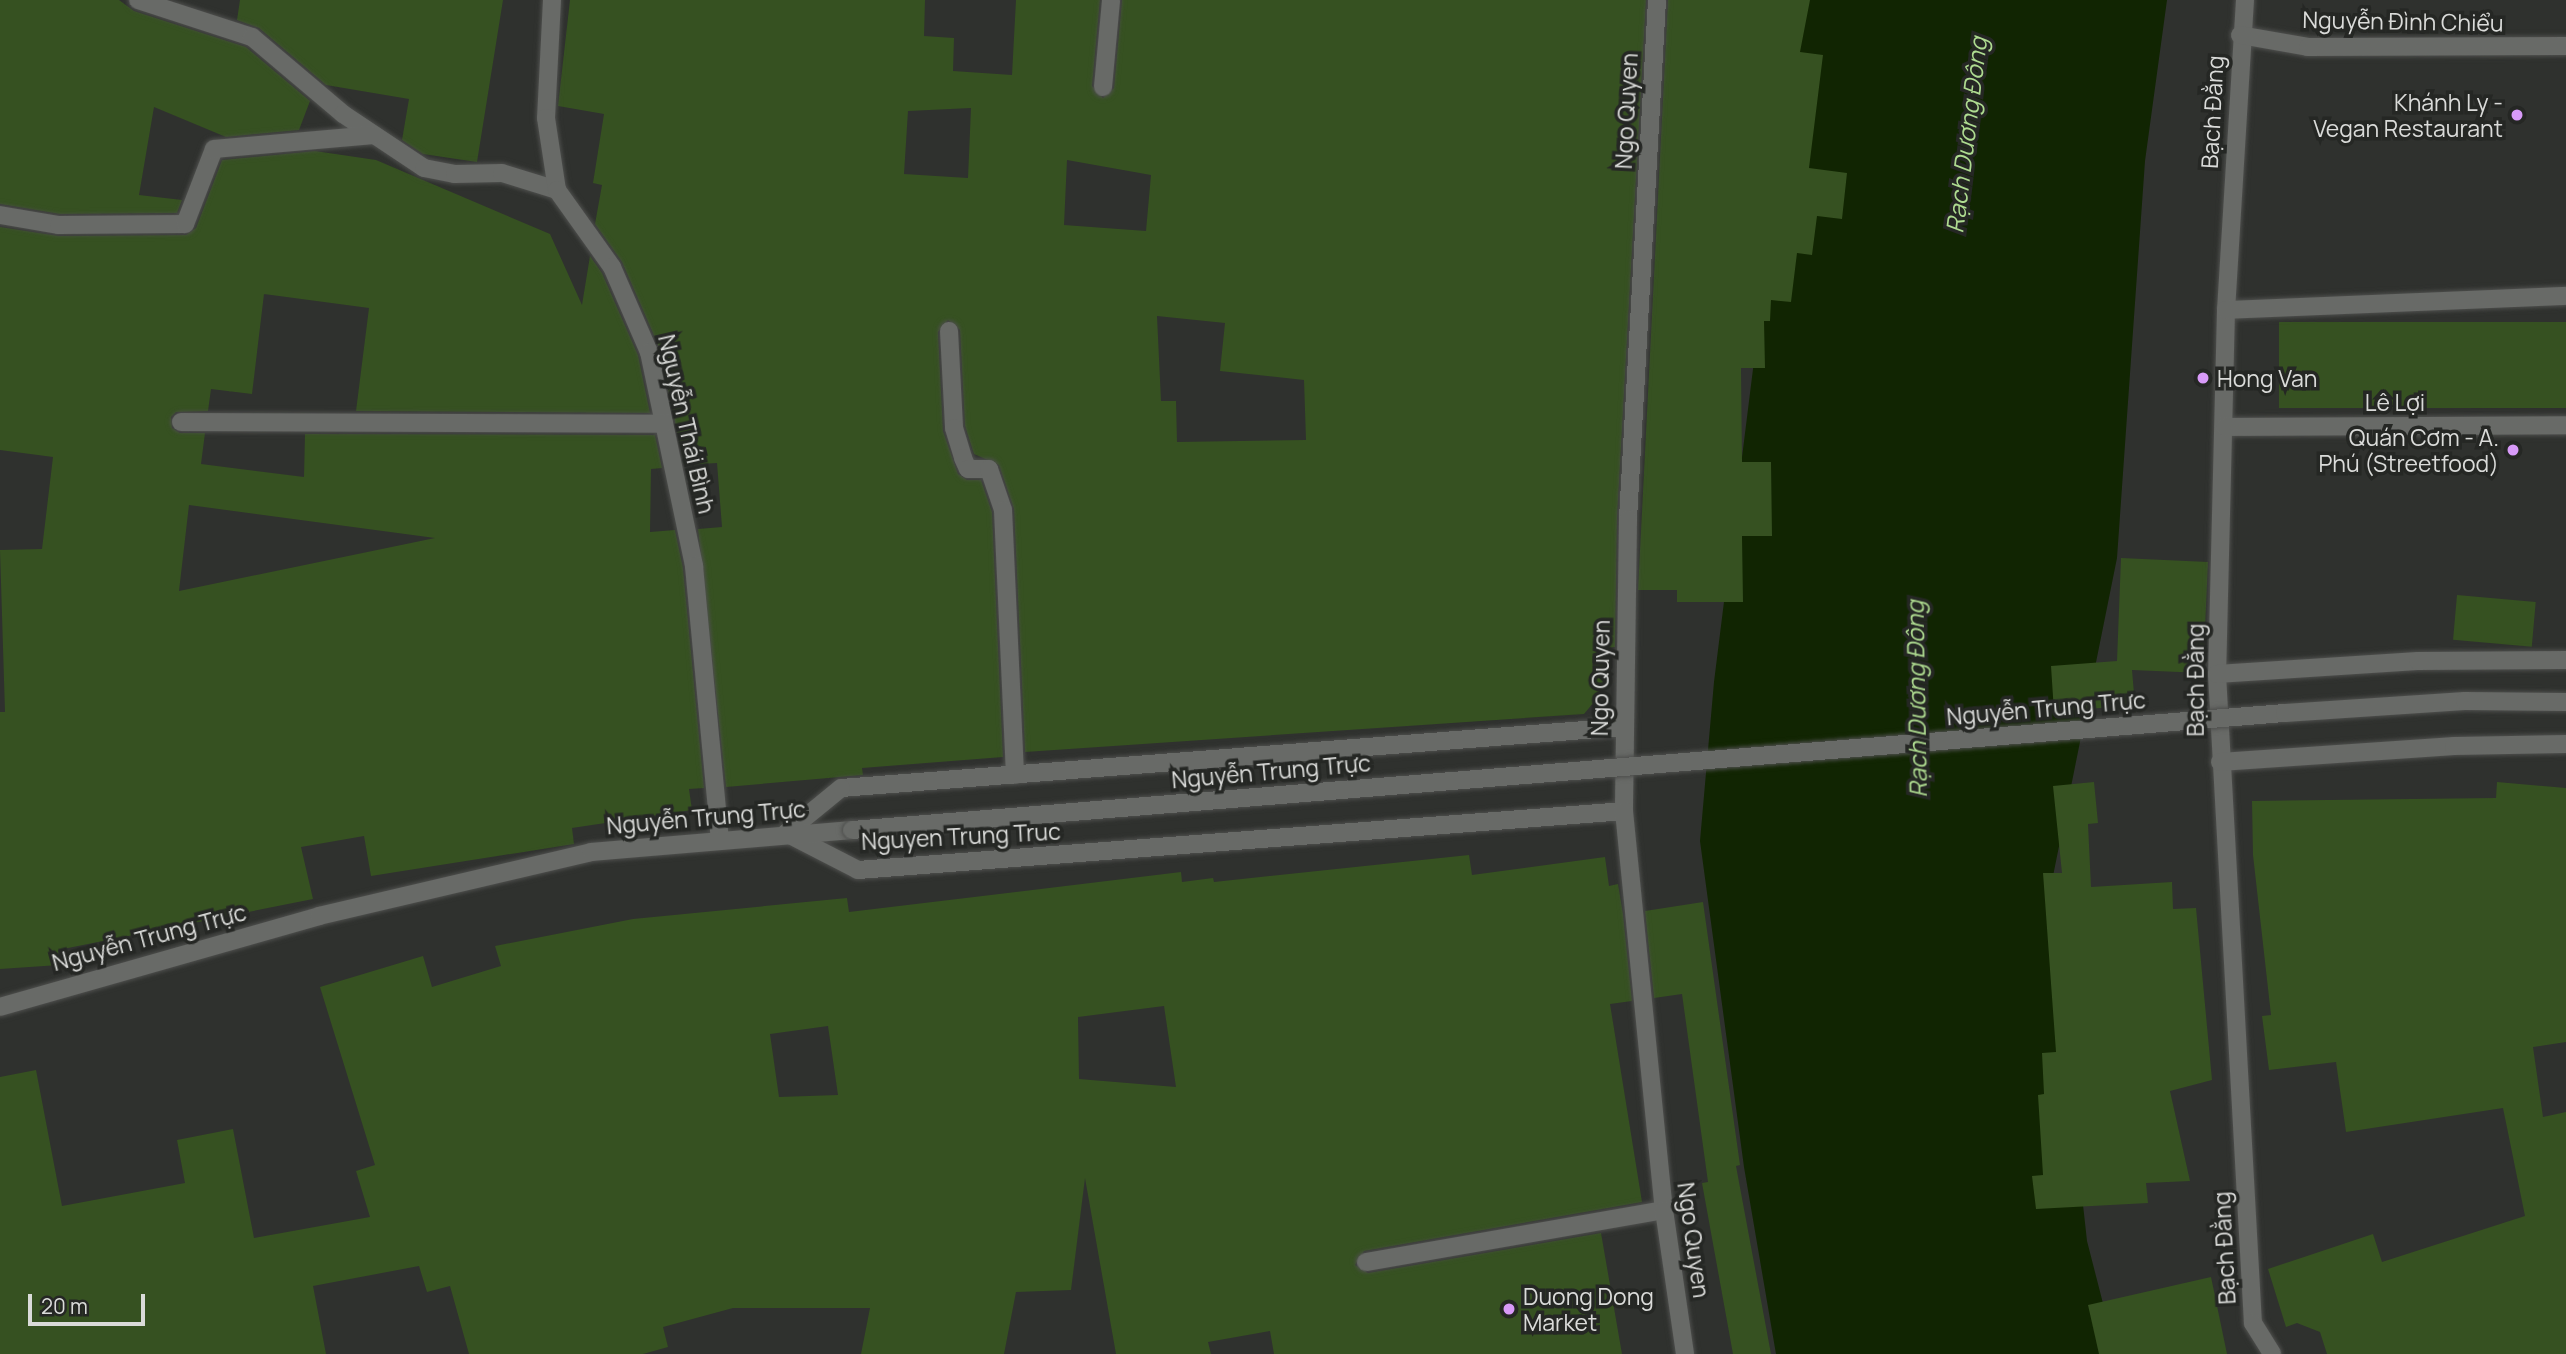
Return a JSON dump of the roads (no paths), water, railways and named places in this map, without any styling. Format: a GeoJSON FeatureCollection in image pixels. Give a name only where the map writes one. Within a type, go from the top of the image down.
{"type":"FeatureCollection","features":[{"type":"Feature","properties":{"kind":"street"},"geometry":{"type":"LineString","coordinates":[[138,0],[251,37],[373,135],[424,168],[455,174],[502,173],[557,190]]}},
{"type":"Feature","properties":{"kind":"street","name":"Nguyễn Thái Bình"},"geometry":{"type":"LineString","coordinates":[[552,0],[546,118],[557,190],[612,267],[649,352],[694,566],[720,839]]}},
{"type":"Feature","properties":{"kind":"street"},"geometry":{"type":"LineString","coordinates":[[1103,87],[1111,0]]}},
{"type":"Feature","properties":{"kind":"street","name":"Ngo Quyen"},"geometry":{"type":"LineString","coordinates":[[1657,0],[1628,519],[1623,727],[1624,811],[1664,1210],[1685,1354]]}},
{"type":"Feature","properties":{"kind":"street","name":"Bạch Đằng"},"geometry":{"type":"LineString","coordinates":[[2245,0],[2240,35],[2226,310],[2217,674],[2253,1323],[2272,1354]]}},
{"type":"Feature","properties":{"kind":"street","name":"Nguyễn Đình Chiểu"},"geometry":{"type":"LineString","coordinates":[[2240,35],[2308,47],[2566,46]]}},
{"type":"Feature","properties":{"kind":"street"},"geometry":{"type":"LineString","coordinates":[[0,215],[59,225],[185,224],[214,149],[373,135]]}},
{"type":"Feature","properties":{"kind":"street"},"geometry":{"type":"LineString","coordinates":[[2226,310],[2564,291]]}},
{"type":"Feature","properties":{"kind":"street"},"geometry":{"type":"LineString","coordinates":[[949,331],[954,428],[963,458],[968,469],[989,469],[1003,510],[1015,775]]}},
{"type":"Feature","properties":{"kind":"street"},"geometry":{"type":"LineString","coordinates":[[181,422],[664,424]]}},
{"type":"Feature","properties":{"kind":"street","name":"Lê Lợi"},"geometry":{"type":"LineString","coordinates":[[2225,428],[2566,425]]}},
{"type":"Feature","properties":{"kind":"street"},"geometry":{"type":"LineString","coordinates":[[2217,674],[2418,661],[2566,660]]}},
{"type":"Feature","properties":{"kind":"street","name":"Nguyễn Trung Trực"},"geometry":{"type":"LineString","coordinates":[[0,1007],[451,882],[591,852],[786,833],[852,830],[2285,713],[2465,701],[2566,702]]}},
{"type":"Feature","properties":{"kind":"street"},"geometry":{"type":"LineString","coordinates":[[786,833],[841,788],[1623,727]]}},
{"type":"Feature","properties":{"kind":"street"},"geometry":{"type":"LineString","coordinates":[[2220,762],[2454,746],[2566,744]]}},
{"type":"Feature","properties":{"kind":"street","name":"Nguyen Trung Truc"},"geometry":{"type":"LineString","coordinates":[[786,833],[858,870],[1624,811]]}},
{"type":"Feature","properties":{"kind":"street"},"geometry":{"type":"LineString","coordinates":[[1366,1262],[1664,1210]]}},
{"type":"Feature","properties":{"kind":"water","name":"Rạch Dương Đông"},"geometry":{"type":"Polygon","coordinates":[[[1799,0],[2167,0],[2145,161],[2117,558],[2049,896],[2087,1241],[2116,1354],[1776,1354],[1744,1167],[1700,841],[1714,682],[1799,0]]]}},
{"type":"Feature","properties":{"kind":"place","name":"Khánh Ly - Vegan Restaurant"},"geometry":{"type":"Point","coordinates":[2517,115]}},
{"type":"Feature","properties":{"kind":"place","name":"Hong Van"},"geometry":{"type":"Point","coordinates":[2203,378]}},
{"type":"Feature","properties":{"kind":"place","name":"Quán Cơm - A. Phú (Streetfood)"},"geometry":{"type":"Point","coordinates":[2513,450]}},
{"type":"Feature","properties":{"kind":"place","name":"Duong Dong Market"},"geometry":{"type":"Point","coordinates":[1509,1309]}}]}
